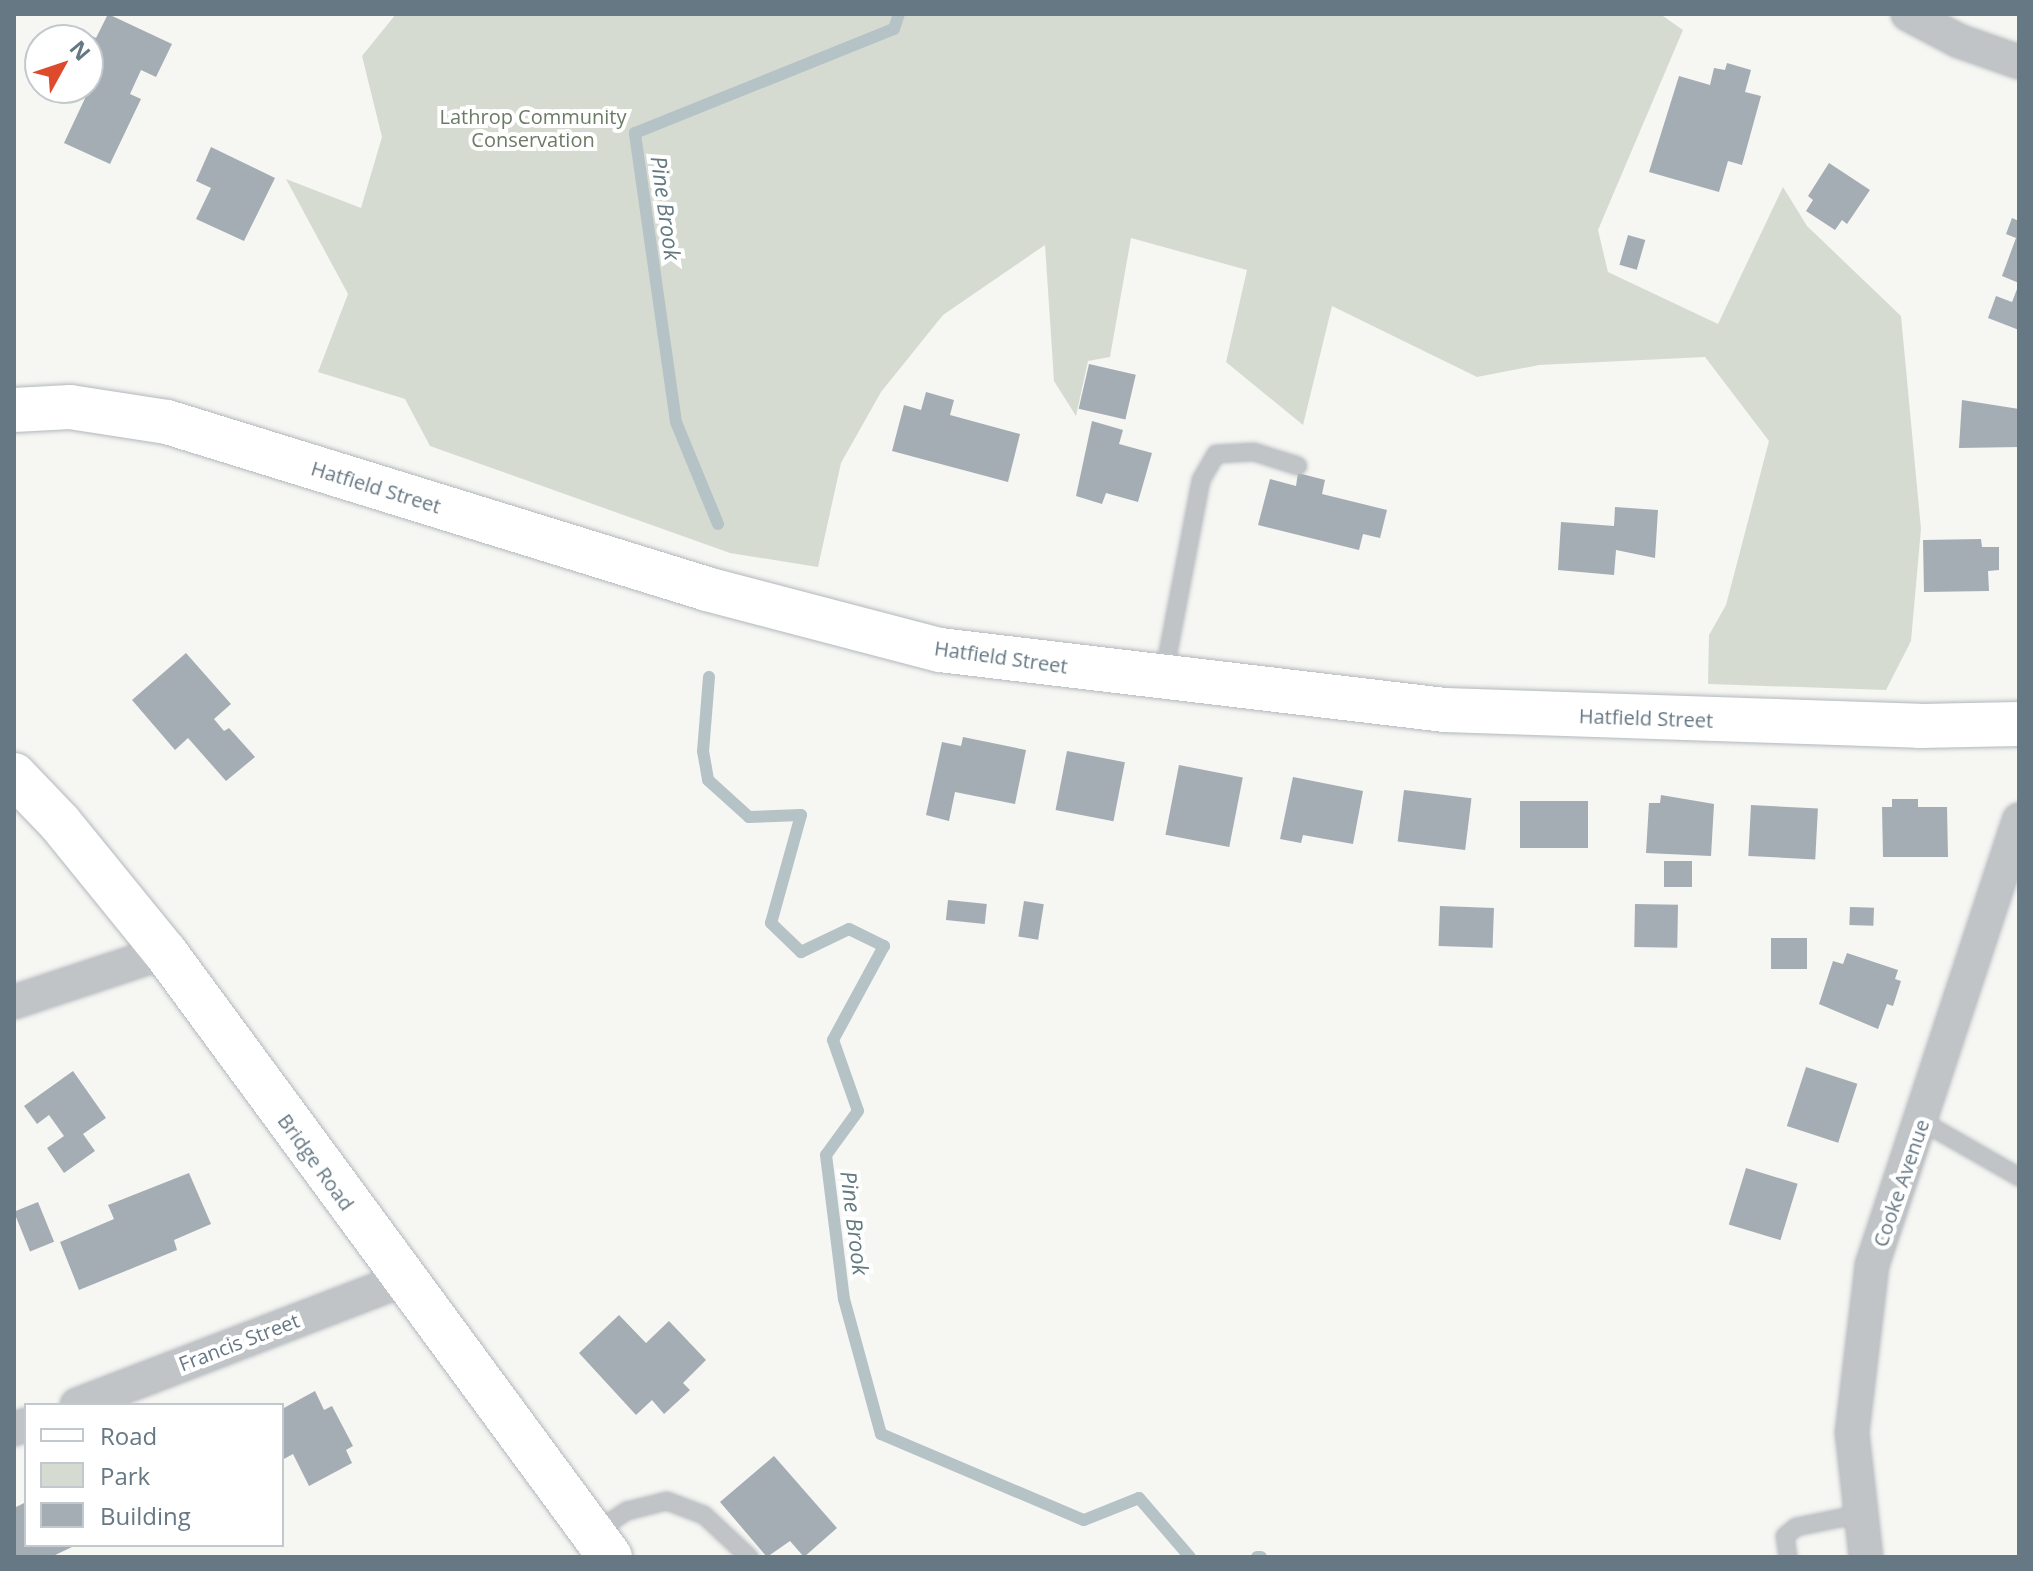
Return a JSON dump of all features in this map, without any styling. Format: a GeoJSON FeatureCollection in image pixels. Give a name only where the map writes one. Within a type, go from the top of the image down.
{"type":"FeatureCollection","features":[{"type":"Feature","properties":{"kind":"street"},"geometry":{"type":"LineString","coordinates":[[1908,14],[1959,41],[2019,62]]}},
{"type":"Feature","properties":{"kind":"street","name":"Hatfield Street"},"geometry":{"type":"LineString","coordinates":[[14,410],[70,407],[167,422],[707,589],[940,650],[1163,680],[1445,710],[1919,726],[2019,724]]}},
{"type":"Feature","properties":{"kind":"street","name":"Bridge Road"},"geometry":{"type":"LineString","coordinates":[[14,775],[60,823],[165,952],[402,1280],[601,1546]]}},
{"type":"Feature","properties":{"kind":"street","name":"Cooke Avenue"},"geometry":{"type":"LineString","coordinates":[[1866,1557],[1852,1433],[1872,1265],[1923,1122],[2019,820]]}},
{"type":"Feature","properties":{"kind":"street"},"geometry":{"type":"LineString","coordinates":[[14,1002],[165,952]]}},
{"type":"Feature","properties":{"kind":"street","name":"Francis Street"},"geometry":{"type":"LineString","coordinates":[[82,1403],[402,1280]]}},
{"type":"Feature","properties":{"kind":"lane"},"geometry":{"type":"LineString","coordinates":[[1163,680],[1201,480],[1216,454],[1254,452],[1298,466]]}},
{"type":"Feature","properties":{"kind":"lane"},"geometry":{"type":"LineString","coordinates":[[1923,1122],[2019,1177]]}},
{"type":"Feature","properties":{"kind":"lane"},"geometry":{"type":"LineString","coordinates":[[601,1546],[627,1511],[667,1501],[704,1515],[749,1557]]}},
{"type":"Feature","properties":{"kind":"lane"},"geometry":{"type":"LineString","coordinates":[[1788,1557],[1785,1536],[1796,1527],[1860,1514]]}},
{"type":"Feature","properties":{"kind":"green space","name":"Lathrop Community Conservation"},"geometry":{"type":"Polygon","coordinates":[[[396,14],[1660,14],[1683,30],[1598,230],[1608,272],[1718,324],[1783,187],[1807,226],[1901,316],[1921,529],[1911,641],[1886,690],[1708,684],[1709,635],[1726,605],[1769,441],[1705,357],[1539,365],[1477,377],[1332,306],[1303,425],[1226,362],[1247,270],[1131,238],[1110,357],[1088,361],[1076,416],[1054,381],[1045,245],[943,315],[881,392],[841,463],[818,567],[730,553],[430,446],[405,399],[318,372],[348,294],[286,179],[361,208],[382,137],[362,56],[396,14]]]}},
{"type":"Feature","properties":{"kind":"building"},"geometry":{"type":"Polygon","coordinates":[[[108,14],[172,44],[156,77],[141,70],[130,94],[141,99],[110,164],[64,143],[82,104],[104,104],[103,24],[108,14]]]}},
{"type":"Feature","properties":{"kind":"building"},"geometry":{"type":"Polygon","coordinates":[[[1727,63],[1751,70],[1745,92],[1761,96],[1742,165],[1728,161],[1719,192],[1649,172],[1679,76],[1710,85],[1714,68],[1725,70],[1727,63]]]}},
{"type":"Feature","properties":{"kind":"building"},"geometry":{"type":"Polygon","coordinates":[[[211,147],[275,178],[244,241],[196,219],[211,188],[196,181],[211,147]]]}},
{"type":"Feature","properties":{"kind":"building"},"geometry":{"type":"Polygon","coordinates":[[[1829,163],[1870,190],[1847,224],[1842,220],[1835,230],[1806,211],[1813,200],[1808,196],[1829,163]]]}},
{"type":"Feature","properties":{"kind":"building"},"geometry":{"type":"Polygon","coordinates":[[[2012,218],[2019,221],[2019,283],[2002,276],[2016,238],[2006,234],[2012,218]]]}},
{"type":"Feature","properties":{"kind":"building"},"geometry":{"type":"Polygon","coordinates":[[[1628,235],[1645,240],[1637,270],[1619,265],[1628,235]]]}},
{"type":"Feature","properties":{"kind":"building"},"geometry":{"type":"Polygon","coordinates":[[[2019,284],[2019,330],[1988,318],[1996,296],[2012,302],[2019,284]]]}},
{"type":"Feature","properties":{"kind":"building"},"geometry":{"type":"Polygon","coordinates":[[[1089,364],[1136,375],[1125,420],[1079,409],[1089,364]]]}},
{"type":"Feature","properties":{"kind":"building"},"geometry":{"type":"Polygon","coordinates":[[[926,392],[954,400],[950,415],[1020,434],[1008,482],[892,451],[904,405],[921,410],[926,392]]]}},
{"type":"Feature","properties":{"kind":"building"},"geometry":{"type":"Polygon","coordinates":[[[1962,400],[2019,409],[2019,447],[1959,448],[1962,400]]]}},
{"type":"Feature","properties":{"kind":"building"},"geometry":{"type":"Polygon","coordinates":[[[1092,421],[1123,430],[1119,444],[1152,453],[1138,502],[1106,493],[1102,504],[1076,496],[1092,421]]]}},
{"type":"Feature","properties":{"kind":"building"},"geometry":{"type":"Polygon","coordinates":[[[1298,473],[1325,480],[1322,494],[1387,510],[1380,538],[1363,534],[1359,550],[1258,525],[1270,479],[1296,486],[1298,473]]]}},
{"type":"Feature","properties":{"kind":"building"},"geometry":{"type":"Polygon","coordinates":[[[1615,507],[1658,510],[1655,558],[1616,550],[1614,575],[1558,570],[1561,522],[1614,526],[1615,507]]]}},
{"type":"Feature","properties":{"kind":"building"},"geometry":{"type":"Polygon","coordinates":[[[1981,539],[1982,547],[1999,547],[1999,570],[1988,571],[1989,591],[1924,592],[1923,540],[1981,539]]]}},
{"type":"Feature","properties":{"kind":"building"},"geometry":{"type":"Polygon","coordinates":[[[186,653],[231,704],[214,719],[224,731],[229,728],[255,757],[226,781],[188,738],[175,750],[132,700],[186,653]]]}},
{"type":"Feature","properties":{"kind":"building"},"geometry":{"type":"Polygon","coordinates":[[[963,737],[1026,750],[1015,804],[955,792],[949,821],[926,815],[942,742],[961,746],[963,737]]]}},
{"type":"Feature","properties":{"kind":"building"},"geometry":{"type":"Polygon","coordinates":[[[1067,751],[1125,762],[1113,821],[1056,810],[1067,751]]]}},
{"type":"Feature","properties":{"kind":"building"},"geometry":{"type":"Polygon","coordinates":[[[1179,765],[1243,777],[1229,847],[1165,835],[1179,765]]]}},
{"type":"Feature","properties":{"kind":"building"},"geometry":{"type":"Polygon","coordinates":[[[1293,777],[1363,791],[1353,844],[1303,835],[1301,843],[1280,839],[1293,777]]]}},
{"type":"Feature","properties":{"kind":"building"},"geometry":{"type":"Polygon","coordinates":[[[1404,790],[1471,798],[1465,850],[1398,842],[1404,790]]]}},
{"type":"Feature","properties":{"kind":"building"},"geometry":{"type":"Polygon","coordinates":[[[1661,795],[1714,804],[1711,856],[1646,853],[1649,803],[1660,803],[1661,795]]]}},
{"type":"Feature","properties":{"kind":"building"},"geometry":{"type":"Polygon","coordinates":[[[1892,799],[1918,799],[1918,807],[1947,807],[1948,857],[1883,857],[1882,807],[1892,807],[1892,799]]]}},
{"type":"Feature","properties":{"kind":"building"},"geometry":{"type":"Polygon","coordinates":[[[1520,801],[1588,801],[1588,848],[1520,848],[1520,801]]]}},
{"type":"Feature","properties":{"kind":"building"},"geometry":{"type":"Polygon","coordinates":[[[1751,805],[1818,809],[1815,859],[1748,856],[1751,805]]]}},
{"type":"Feature","properties":{"kind":"building"},"geometry":{"type":"Polygon","coordinates":[[[1664,861],[1692,861],[1692,887],[1664,887],[1664,861]]]}},
{"type":"Feature","properties":{"kind":"building"},"geometry":{"type":"Polygon","coordinates":[[[948,900],[987,904],[985,924],[946,920],[948,900]]]}},
{"type":"Feature","properties":{"kind":"building"},"geometry":{"type":"Polygon","coordinates":[[[1024,901],[1044,904],[1038,940],[1018,937],[1024,901]]]}},
{"type":"Feature","properties":{"kind":"building"},"geometry":{"type":"Polygon","coordinates":[[[1635,904],[1678,905],[1677,948],[1634,947],[1635,904]]]}},
{"type":"Feature","properties":{"kind":"building"},"geometry":{"type":"Polygon","coordinates":[[[1440,906],[1494,908],[1493,948],[1439,946],[1440,906]]]}},
{"type":"Feature","properties":{"kind":"building"},"geometry":{"type":"Polygon","coordinates":[[[1850,907],[1874,908],[1873,926],[1849,925],[1850,907]]]}},
{"type":"Feature","properties":{"kind":"building"},"geometry":{"type":"Polygon","coordinates":[[[1771,938],[1807,938],[1807,969],[1771,969],[1771,938]]]}},
{"type":"Feature","properties":{"kind":"building"},"geometry":{"type":"Polygon","coordinates":[[[1847,953],[1898,970],[1895,979],[1901,981],[1893,1006],[1887,1004],[1878,1029],[1819,1004],[1833,961],[1843,964],[1847,953]]]}},
{"type":"Feature","properties":{"kind":"building"},"geometry":{"type":"Polygon","coordinates":[[[1806,1067],[1857,1084],[1838,1143],[1787,1126],[1806,1067]]]}},
{"type":"Feature","properties":{"kind":"building"},"geometry":{"type":"Polygon","coordinates":[[[73,1071],[106,1118],[83,1134],[95,1151],[64,1173],[47,1148],[64,1136],[49,1115],[37,1124],[24,1106],[73,1071]]]}},
{"type":"Feature","properties":{"kind":"building"},"geometry":{"type":"Polygon","coordinates":[[[1746,1168],[1798,1184],[1780,1240],[1729,1224],[1746,1168]]]}},
{"type":"Feature","properties":{"kind":"building"},"geometry":{"type":"Polygon","coordinates":[[[189,1173],[211,1224],[174,1240],[177,1250],[79,1290],[60,1242],[114,1219],[108,1205],[189,1173]]]}},
{"type":"Feature","properties":{"kind":"building"},"geometry":{"type":"Polygon","coordinates":[[[38,1202],[54,1242],[30,1252],[14,1212],[38,1202]]]}},
{"type":"Feature","properties":{"kind":"building"},"geometry":{"type":"Polygon","coordinates":[[[619,1315],[646,1343],[669,1321],[706,1360],[683,1383],[690,1390],[664,1414],[652,1400],[636,1415],[579,1353],[619,1315]]]}},
{"type":"Feature","properties":{"kind":"building"},"geometry":{"type":"Polygon","coordinates":[[[315,1391],[324,1410],[332,1406],[353,1446],[346,1450],[352,1463],[309,1486],[293,1454],[284,1459],[284,1408],[315,1391]]]}},
{"type":"Feature","properties":{"kind":"building"},"geometry":{"type":"Polygon","coordinates":[[[774,1456],[837,1528],[804,1557],[790,1541],[767,1557],[720,1502],[774,1456]]]}},
{"type":"Feature","properties":{"kind":"building"},"geometry":{"type":"Polygon","coordinates":[[[24,1503],[24,1547],[72,1547],[51,1557],[14,1557],[14,1508],[24,1503]]]}},
{"type":"Feature","properties":{"kind":"waterway","name":"Pine Brook"},"geometry":{"type":"LineString","coordinates":[[718,524],[676,422],[635,133],[894,29],[899,14]]}},
{"type":"Feature","properties":{"kind":"waterway","name":"Pine Brook"},"geometry":{"type":"LineString","coordinates":[[709,677],[703,751],[708,780],[749,817],[801,815],[771,923],[801,952],[849,929],[884,946],[833,1040],[858,1111],[826,1155],[844,1299],[881,1434],[1084,1520],[1139,1498],[1190,1557]]}}]}
